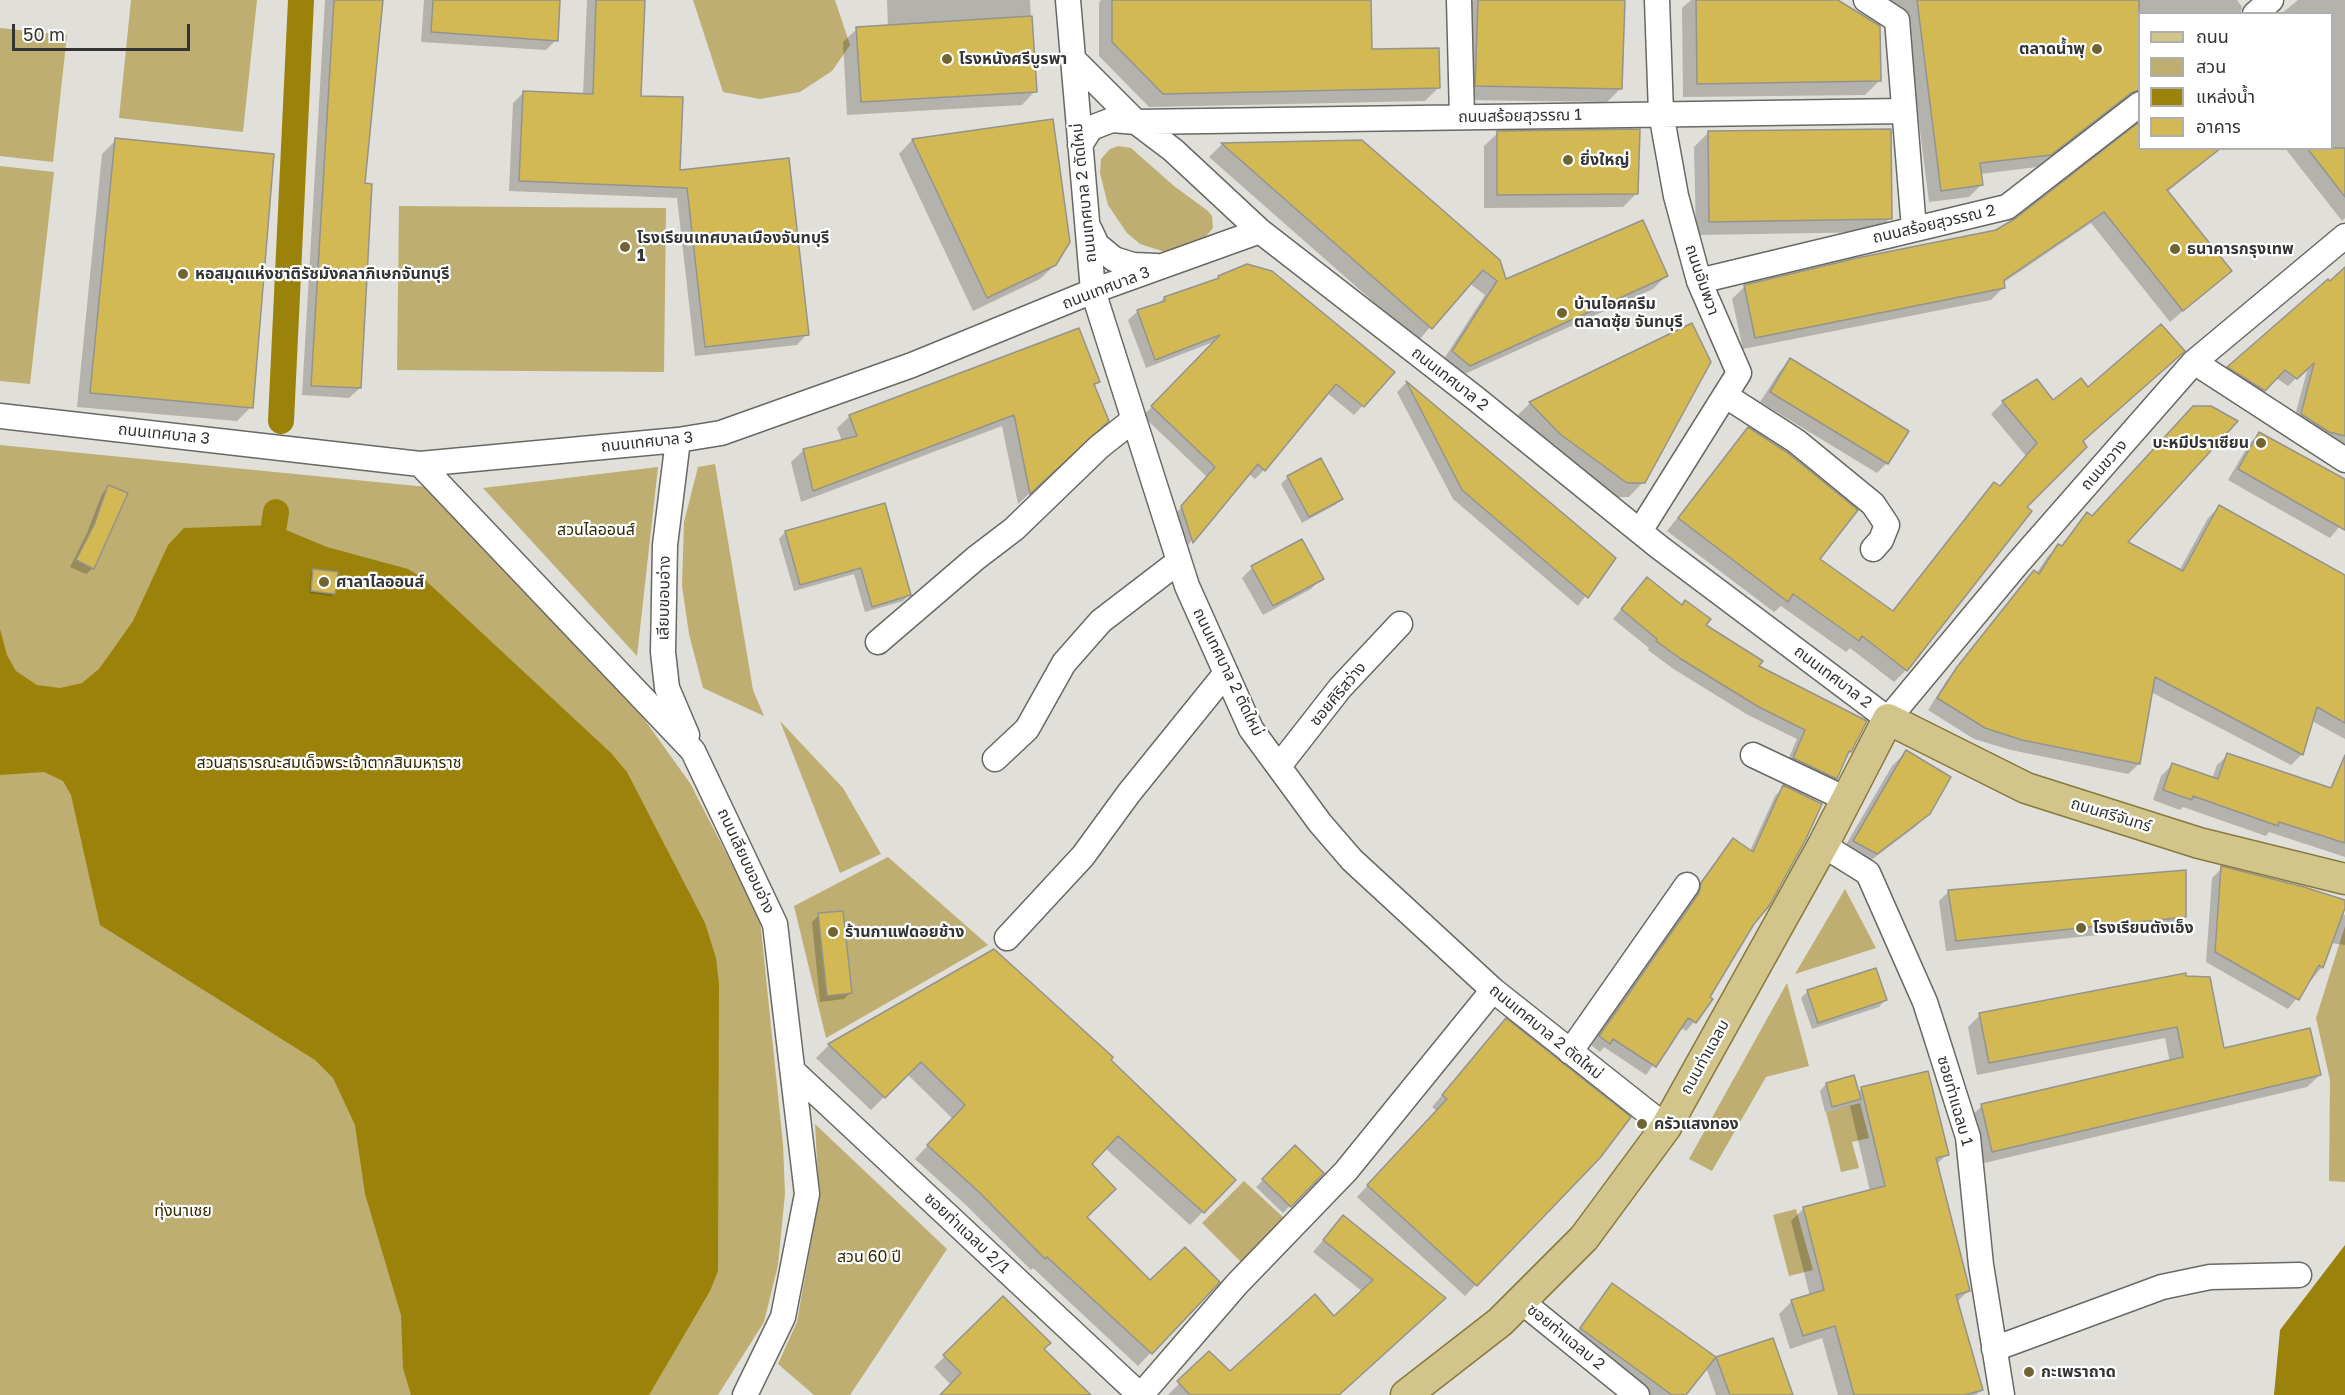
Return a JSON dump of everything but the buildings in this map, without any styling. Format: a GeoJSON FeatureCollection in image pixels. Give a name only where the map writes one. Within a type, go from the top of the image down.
{"type":"FeatureCollection","features":[{"type":"Feature","properties":{"kind":"main road","name":"ถนนท่าแฉลบ"},"geometry":{"type":"LineString","coordinates":[[1406,1395],[1522,1302],[1584,1238],[1666,1127],[1823,845],[1888,719]]}},
{"type":"Feature","properties":{"kind":"main road","name":"ถนนศรีจันทร์"},"geometry":{"type":"LineString","coordinates":[[1888,719],[2026,788],[2199,843],[2345,879]]}},
{"type":"Feature","properties":{"kind":"street"},"geometry":{"type":"LineString","coordinates":[[1068,0],[1072,58]]}},
{"type":"Feature","properties":{"kind":"street"},"geometry":{"type":"LineString","coordinates":[[1459,0],[1462,117]]}},
{"type":"Feature","properties":{"kind":"street","name":"ถนนอัมพวา"},"geometry":{"type":"LineString","coordinates":[[1640,531],[1739,373],[1699,281],[1676,195],[1661,113],[1657,0]]}},
{"type":"Feature","properties":{"kind":"street"},"geometry":{"type":"LineString","coordinates":[[1866,0],[1897,20],[1914,229]]}},
{"type":"Feature","properties":{"kind":"street"},"geometry":{"type":"LineString","coordinates":[[2257,12],[2271,0]]}},
{"type":"Feature","properties":{"kind":"street","name":"ถนนเทศบาล 2"},"geometry":{"type":"LineString","coordinates":[[1072,58],[1136,122],[1173,150],[1260,231],[1475,398],[1640,531],[1888,719]]}},
{"type":"Feature","properties":{"kind":"street","name":"ถนนเทศบาล 2 ตัดใหม่"},"geometry":{"type":"LineString","coordinates":[[1072,58],[1090,230],[1093,291],[1178,562],[1251,729],[1320,823],[1352,860],[1493,990],[1666,1127]]}},
{"type":"Feature","properties":{"kind":"street","name":"ถนนสร้อยสุวรรณ 2"},"geometry":{"type":"LineString","coordinates":[[1699,281],[2007,207],[2138,105]]}},
{"type":"Feature","properties":{"kind":"street","name":"ถนนสร้อยสุวรรณ 1"},"geometry":{"type":"LineString","coordinates":[[1136,122],[1904,111]]}},
{"type":"Feature","properties":{"kind":"street"},"geometry":{"type":"LineString","coordinates":[[1080,145],[1091,128],[1101,122],[1112,120],[1136,122]]}},
{"type":"Feature","properties":{"kind":"street"},"geometry":{"type":"LineString","coordinates":[[1210,248],[1227,222],[1227,210],[1220,194]]}},
{"type":"Feature","properties":{"kind":"street"},"geometry":{"type":"LineString","coordinates":[[1090,230],[1097,245],[1114,259],[1133,265],[1164,266]]}},
{"type":"Feature","properties":{"kind":"street","name":"ถนนเทศบาล 3"},"geometry":{"type":"LineString","coordinates":[[0,416],[420,464],[678,440],[721,433],[912,366],[1093,291],[1260,231]]}},
{"type":"Feature","properties":{"kind":"street","name":"ถนนขวาง"},"geometry":{"type":"LineString","coordinates":[[1888,719],[2017,564],[2194,362],[2345,236]]}},
{"type":"Feature","properties":{"kind":"street"},"geometry":{"type":"LineString","coordinates":[[2194,362],[2345,460]]}},
{"type":"Feature","properties":{"kind":"street"},"geometry":{"type":"LineString","coordinates":[[1726,396],[1796,441],[1873,504],[1887,525],[1881,540],[1873,549]]}},
{"type":"Feature","properties":{"kind":"street"},"geometry":{"type":"LineString","coordinates":[[878,642],[976,558],[1014,529],[1099,447],[1133,420]]}},
{"type":"Feature","properties":{"kind":"street","name":"เลียบขอบอ่าง"},"geometry":{"type":"LineString","coordinates":[[678,440],[665,545],[663,652],[667,688],[693,751]]}},
{"type":"Feature","properties":{"kind":"street","name":"ถนนเลียบขอบอ่าง"},"geometry":{"type":"LineString","coordinates":[[420,464],[693,751],[775,924],[807,1194],[783,1317],[745,1395]]}},
{"type":"Feature","properties":{"kind":"street"},"geometry":{"type":"LineString","coordinates":[[995,759],[1027,729],[1064,663],[1101,621],[1178,562]]}},
{"type":"Feature","properties":{"kind":"street","name":"ซอยศิริสว่าง"},"geometry":{"type":"LineString","coordinates":[[1279,766],[1340,688],[1400,624]]}},
{"type":"Feature","properties":{"kind":"street"},"geometry":{"type":"LineString","coordinates":[[1007,938],[1083,856],[1129,793],[1227,674]]}},
{"type":"Feature","properties":{"kind":"street"},"geometry":{"type":"LineString","coordinates":[[1753,755],[1846,799]]}},
{"type":"Feature","properties":{"kind":"street","name":"ซอยท่าแฉลบ 1"},"geometry":{"type":"LineString","coordinates":[[1823,845],[1868,873],[1925,1002],[1968,1137],[1981,1265],[2002,1395]]}},
{"type":"Feature","properties":{"kind":"street"},"geometry":{"type":"LineString","coordinates":[[1570,1052],[1687,885]]}},
{"type":"Feature","properties":{"kind":"street"},"geometry":{"type":"LineString","coordinates":[[1140,1395],[1237,1284],[1346,1171],[1493,990]]}},
{"type":"Feature","properties":{"kind":"street","name":"ซอยท่าแฉลบ 2/1"},"geometry":{"type":"LineString","coordinates":[[794,1072],[1140,1395]]}},
{"type":"Feature","properties":{"kind":"street"},"geometry":{"type":"LineString","coordinates":[[1995,1349],[2162,1287],[2220,1277],[2299,1275]]}},
{"type":"Feature","properties":{"kind":"street","name":"ซอยท่าแฉลบ 2"},"geometry":{"type":"LineString","coordinates":[[1522,1302],[1637,1395]]}},
{"type":"Feature","properties":{"kind":"green space"},"geometry":{"type":"Polygon","coordinates":[[[131,0],[257,0],[243,132],[119,118],[131,0]]]}},
{"type":"Feature","properties":{"kind":"green space"},"geometry":{"type":"Polygon","coordinates":[[[693,0],[835,0],[850,45],[832,71],[800,92],[760,99],[723,92],[693,0]]]}},
{"type":"Feature","properties":{"kind":"green space"},"geometry":{"type":"Polygon","coordinates":[[[0,28],[67,35],[53,162],[0,156],[0,28]]]}},
{"type":"Feature","properties":{"kind":"green space"},"geometry":{"type":"Polygon","coordinates":[[[1118,146],[1131,148],[1174,186],[1208,211],[1212,216],[1213,228],[1203,240],[1165,252],[1140,244],[1127,233],[1108,205],[1100,173],[1101,159],[1110,149],[1118,146]]]}},
{"type":"Feature","properties":{"kind":"green space"},"geometry":{"type":"Polygon","coordinates":[[[0,166],[54,172],[30,384],[0,381],[0,166]]]}},
{"type":"Feature","properties":{"kind":"green space"},"geometry":{"type":"Polygon","coordinates":[[[399,206],[666,208],[664,372],[397,370],[399,206]]]}},
{"type":"Feature","properties":{"kind":"green space","name":"สวนสาธารณะสมเด็จพระเจ้าตากสินมหาราช"},"geometry":{"type":"Polygon","coordinates":[[[0,445],[427,487],[644,719],[690,783],[760,919],[783,1144],[785,1194],[778,1265],[764,1322],[718,1395],[0,1395],[0,445]]]}},
{"type":"Feature","properties":{"kind":"green space"},"geometry":{"type":"Polygon","coordinates":[[[715,464],[753,690],[764,716],[703,688],[689,634],[682,586],[684,522],[698,467],[715,464]]]}},
{"type":"Feature","properties":{"kind":"green space","name":"สวนไลออนส์"},"geometry":{"type":"Polygon","coordinates":[[[658,467],[637,656],[483,488],[658,467]]]}},
{"type":"Feature","properties":{"kind":"green space"},"geometry":{"type":"Polygon","coordinates":[[[780,721],[843,788],[881,854],[840,873],[780,721]]]}},
{"type":"Feature","properties":{"kind":"green space"},"geometry":{"type":"Polygon","coordinates":[[[888,857],[988,945],[826,1038],[794,906],[888,857]]]}},
{"type":"Feature","properties":{"kind":"green space"},"geometry":{"type":"Polygon","coordinates":[[[1845,889],[1876,948],[1795,974],[1845,889]]]}},
{"type":"Feature","properties":{"kind":"green space"},"geometry":{"type":"Polygon","coordinates":[[[2345,926],[2345,1182],[2329,1181],[2330,1080],[2316,1018],[2345,926]]]}},
{"type":"Feature","properties":{"kind":"green space"},"geometry":{"type":"Polygon","coordinates":[[[1787,983],[1809,1066],[1766,1077],[1712,1171],[1689,1159],[1787,983]]]}},
{"type":"Feature","properties":{"kind":"green space"},"geometry":{"type":"Polygon","coordinates":[[[1860,1103],[1869,1138],[1852,1142],[1859,1168],[1841,1172],[1826,1112],[1860,1103]]]}},
{"type":"Feature","properties":{"kind":"green space","name":"สวน 60 ปี"},"geometry":{"type":"Polygon","coordinates":[[[815,1124],[947,1249],[850,1395],[814,1395],[778,1364],[797,1322],[819,1197],[815,1124]]]}},
{"type":"Feature","properties":{"kind":"green space"},"geometry":{"type":"Polygon","coordinates":[[[1244,1181],[1284,1218],[1241,1262],[1202,1223],[1244,1181]]]}},
{"type":"Feature","properties":{"kind":"green space"},"geometry":{"type":"Polygon","coordinates":[[[1796,1209],[1813,1270],[1789,1276],[1773,1215],[1796,1209]]]}},
{"type":"Feature","properties":{"kind":"water","name":"สวนสาธารณะสมเด็จพระเจ้าตากสินมหาราช"},"geometry":{"type":"Polygon","coordinates":[[[274,525],[327,547],[408,569],[423,578],[611,753],[627,772],[705,923],[716,958],[719,984],[718,1271],[710,1291],[649,1395],[411,1395],[403,1368],[401,1315],[365,1194],[355,1125],[333,1078],[315,1060],[100,925],[71,795],[63,781],[44,772],[0,775],[0,629],[7,655],[16,671],[37,685],[60,688],[82,683],[99,669],[133,621],[168,545],[184,528],[274,525]]]}},
{"type":"Feature","properties":{"kind":"water"},"geometry":{"type":"Polygon","coordinates":[[[2345,1245],[2345,1395],[2274,1395],[2280,1330],[2345,1245]]]}},
{"type":"Feature","properties":{"kind":"waterway"},"geometry":{"type":"LineString","coordinates":[[281,421],[301,0]]}},
{"type":"Feature","properties":{"kind":"waterway"},"geometry":{"type":"LineString","coordinates":[[274,525],[276,512]]}},
{"type":"Feature","properties":{"kind":"place","name":"ตลาดน้ำพุ"},"geometry":{"type":"Point","coordinates":[2097,49]}},
{"type":"Feature","properties":{"kind":"place","name":"โรงหนังศรีบูรพา"},"geometry":{"type":"Point","coordinates":[947,59]}},
{"type":"Feature","properties":{"kind":"place","name":"ยิ่งใหญ่"},"geometry":{"type":"Point","coordinates":[1568,160]}},
{"type":"Feature","properties":{"kind":"place","name":"โรงเรียนเทศบาลเมืองจันทบุรี 1"},"geometry":{"type":"Point","coordinates":[625,247]}},
{"type":"Feature","properties":{"kind":"place","name":"ธนาคารกรุงเทพ"},"geometry":{"type":"Point","coordinates":[2175,249]}},
{"type":"Feature","properties":{"kind":"place","name":"หอสมุดแห่งชาติรัชมังคลาภิเษกจันทบุรี"},"geometry":{"type":"Point","coordinates":[183,274]}},
{"type":"Feature","properties":{"kind":"place","name":"บ้านไอศครีม ตลาดซุ้ย จันทบุรี"},"geometry":{"type":"Point","coordinates":[1562,313]}},
{"type":"Feature","properties":{"kind":"place","name":"บะหมีปราเซียน"},"geometry":{"type":"Point","coordinates":[2261,443]}},
{"type":"Feature","properties":{"kind":"place","name":"ศาลาไลออนส์"},"geometry":{"type":"Point","coordinates":[324,582]}},
{"type":"Feature","properties":{"kind":"place","name":"โรงเรียนตังเอ็ง"},"geometry":{"type":"Point","coordinates":[2081,928]}},
{"type":"Feature","properties":{"kind":"place","name":"ร้านกาแฟดอยช้าง"},"geometry":{"type":"Point","coordinates":[833,932]}},
{"type":"Feature","properties":{"kind":"place","name":"ครัวแสงทอง"},"geometry":{"type":"Point","coordinates":[1642,1124]}},
{"type":"Feature","properties":{"kind":"place","name":"กะเพราถาด"},"geometry":{"type":"Point","coordinates":[2029,1372]}},
{"type":"Feature","properties":{"kind":"park label","name":"ทุ่งนาเชย"},"geometry":{"type":"Point","coordinates":[183,1211]}}]}
